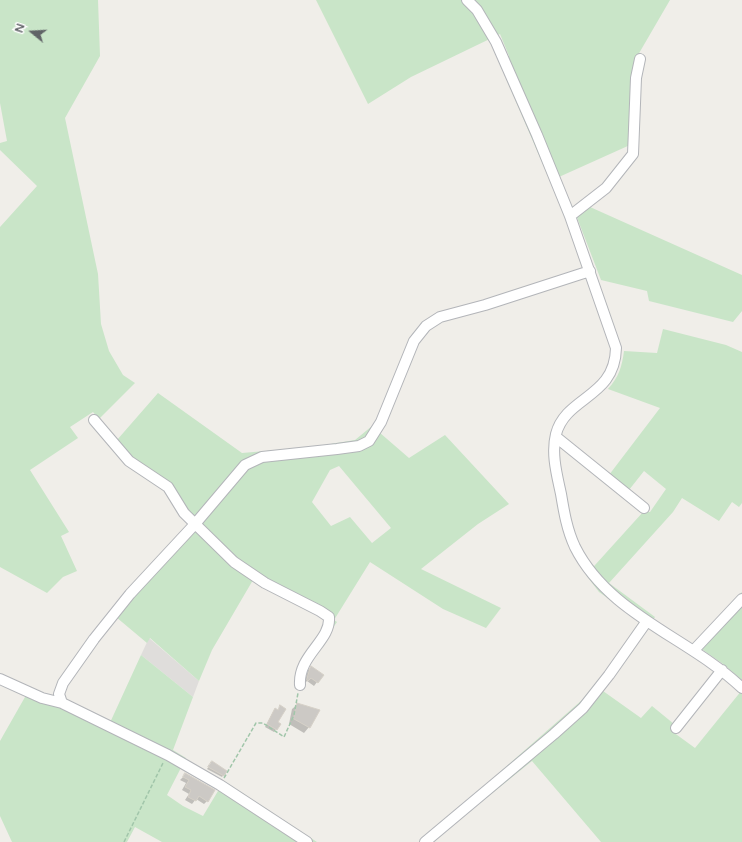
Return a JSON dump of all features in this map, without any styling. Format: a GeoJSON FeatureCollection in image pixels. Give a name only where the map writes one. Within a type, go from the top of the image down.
{"type":"FeatureCollection","features":[{"type":"Feature","properties":{"kind":"street"},"geometry":{"type":"LineString","coordinates":[[468,0],[477,10],[496,42],[537,135],[570,216],[613,339],[615,358],[611,373],[603,384],[564,417],[558,426],[555,463],[567,525],[575,546],[585,564],[612,596],[694,650],[722,670],[742,688]]}},
{"type":"Feature","properties":{"kind":"street"},"geometry":{"type":"LineString","coordinates":[[570,216],[606,188],[633,154],[636,78],[640,59]]}},
{"type":"Feature","properties":{"kind":"street"},"geometry":{"type":"LineString","coordinates":[[62,703],[59,694],[63,683],[94,639],[130,594],[195,524],[245,465],[262,457],[359,446],[369,441],[381,422],[414,341],[426,326],[440,317],[485,305],[590,271]]}},
{"type":"Feature","properties":{"kind":"street"},"geometry":{"type":"LineString","coordinates":[[94,420],[129,461],[168,487],[184,513],[240,566],[265,584],[320,611],[329,617],[328,629],[303,664],[299,675],[300,685]]}},
{"type":"Feature","properties":{"kind":"street"},"geometry":{"type":"LineString","coordinates":[[556,437],[644,508]]}},
{"type":"Feature","properties":{"kind":"street"},"geometry":{"type":"LineString","coordinates":[[694,650],[742,599]]}},
{"type":"Feature","properties":{"kind":"street"},"geometry":{"type":"LineString","coordinates":[[425,842],[583,708],[609,675],[647,620]]}},
{"type":"Feature","properties":{"kind":"street"},"geometry":{"type":"LineString","coordinates":[[676,728],[722,670]]}},
{"type":"Feature","properties":{"kind":"street"},"geometry":{"type":"LineString","coordinates":[[0,679],[42,698],[62,703],[168,755],[220,785],[307,842]]}},
{"type":"Feature","properties":{"kind":"path"},"geometry":{"type":"LineString","coordinates":[[220,785],[256,723],[262,723],[284,737],[294,715],[300,685]]}},
{"type":"Feature","properties":{"kind":"path"},"geometry":{"type":"LineString","coordinates":[[124,842],[168,755]]}},
{"type":"Feature","properties":{"kind":"shaded area"},"geometry":{"type":"Polygon","coordinates":[[[149,638],[199,681],[193,697],[141,655],[149,638]]]}},
{"type":"Feature","properties":{"kind":"green space"},"geometry":{"type":"Polygon","coordinates":[[[0,0],[98,0],[100,56],[65,118],[98,274],[101,324],[109,351],[123,375],[135,383],[99,419],[93,412],[70,427],[78,438],[30,470],[69,532],[61,536],[77,571],[63,577],[47,593],[0,567],[0,227],[37,186],[0,150],[0,143],[7,141],[0,103],[0,0]]]}},
{"type":"Feature","properties":{"kind":"green space"},"geometry":{"type":"Polygon","coordinates":[[[316,0],[670,0],[638,55],[630,145],[550,181],[499,62],[509,56],[500,34],[411,77],[368,104],[316,0]]]}},
{"type":"Feature","properties":{"kind":"green space"},"geometry":{"type":"Polygon","coordinates":[[[590,207],[742,275],[742,311],[733,322],[649,301],[647,291],[601,280],[576,215],[590,207]]]}},
{"type":"Feature","properties":{"kind":"green space"},"geometry":{"type":"Polygon","coordinates":[[[663,329],[726,345],[742,352],[742,503],[739,507],[732,502],[719,521],[682,498],[673,512],[609,583],[655,617],[603,691],[641,718],[652,706],[674,724],[673,732],[695,748],[742,690],[742,842],[601,842],[532,761],[449,828],[443,822],[582,700],[615,659],[640,621],[599,592],[586,575],[643,512],[650,512],[666,489],[644,471],[629,490],[609,475],[660,408],[608,389],[615,380],[619,371],[624,351],[657,353],[663,329]]]}},
{"type":"Feature","properties":{"kind":"green space"},"geometry":{"type":"Polygon","coordinates":[[[158,393],[242,453],[312,447],[355,440],[372,426],[409,458],[445,435],[509,504],[478,524],[421,569],[501,608],[486,628],[443,609],[370,562],[334,620],[337,622],[312,658],[325,625],[324,619],[253,580],[212,650],[199,681],[150,638],[147,643],[116,617],[200,524],[127,454],[117,440],[158,393]],[[339,466],[330,470],[312,502],[331,526],[350,517],[372,543],[391,528],[339,466]]]}},
{"type":"Feature","properties":{"kind":"green space"},"geometry":{"type":"Polygon","coordinates":[[[742,592],[742,680],[723,664],[693,643],[742,592]]]}},
{"type":"Feature","properties":{"kind":"green space"},"geometry":{"type":"Polygon","coordinates":[[[141,655],[193,697],[173,750],[186,758],[167,795],[183,806],[203,816],[224,781],[317,842],[162,842],[135,827],[127,842],[12,842],[0,816],[0,741],[29,690],[108,727],[141,655]]]}},
{"type":"Feature","properties":{"kind":"building"},"geometry":{"type":"Polygon","coordinates":[[[311,666],[324,675],[318,683],[311,678],[308,681],[307,680],[311,666]]]}},
{"type":"Feature","properties":{"kind":"building"},"geometry":{"type":"Polygon","coordinates":[[[297,703],[320,710],[310,728],[294,719],[297,703]]]}},
{"type":"Feature","properties":{"kind":"building"},"geometry":{"type":"Polygon","coordinates":[[[280,705],[286,709],[278,722],[281,724],[277,730],[267,724],[275,708],[278,710],[280,705]]]}},
{"type":"Feature","properties":{"kind":"building"},"geometry":{"type":"Polygon","coordinates":[[[212,761],[227,771],[224,776],[208,767],[212,761]]]}},
{"type":"Feature","properties":{"kind":"building"},"geometry":{"type":"Polygon","coordinates":[[[185,773],[215,790],[208,802],[199,796],[196,801],[188,797],[191,790],[185,787],[189,780],[183,777],[185,773]]]}}]}
